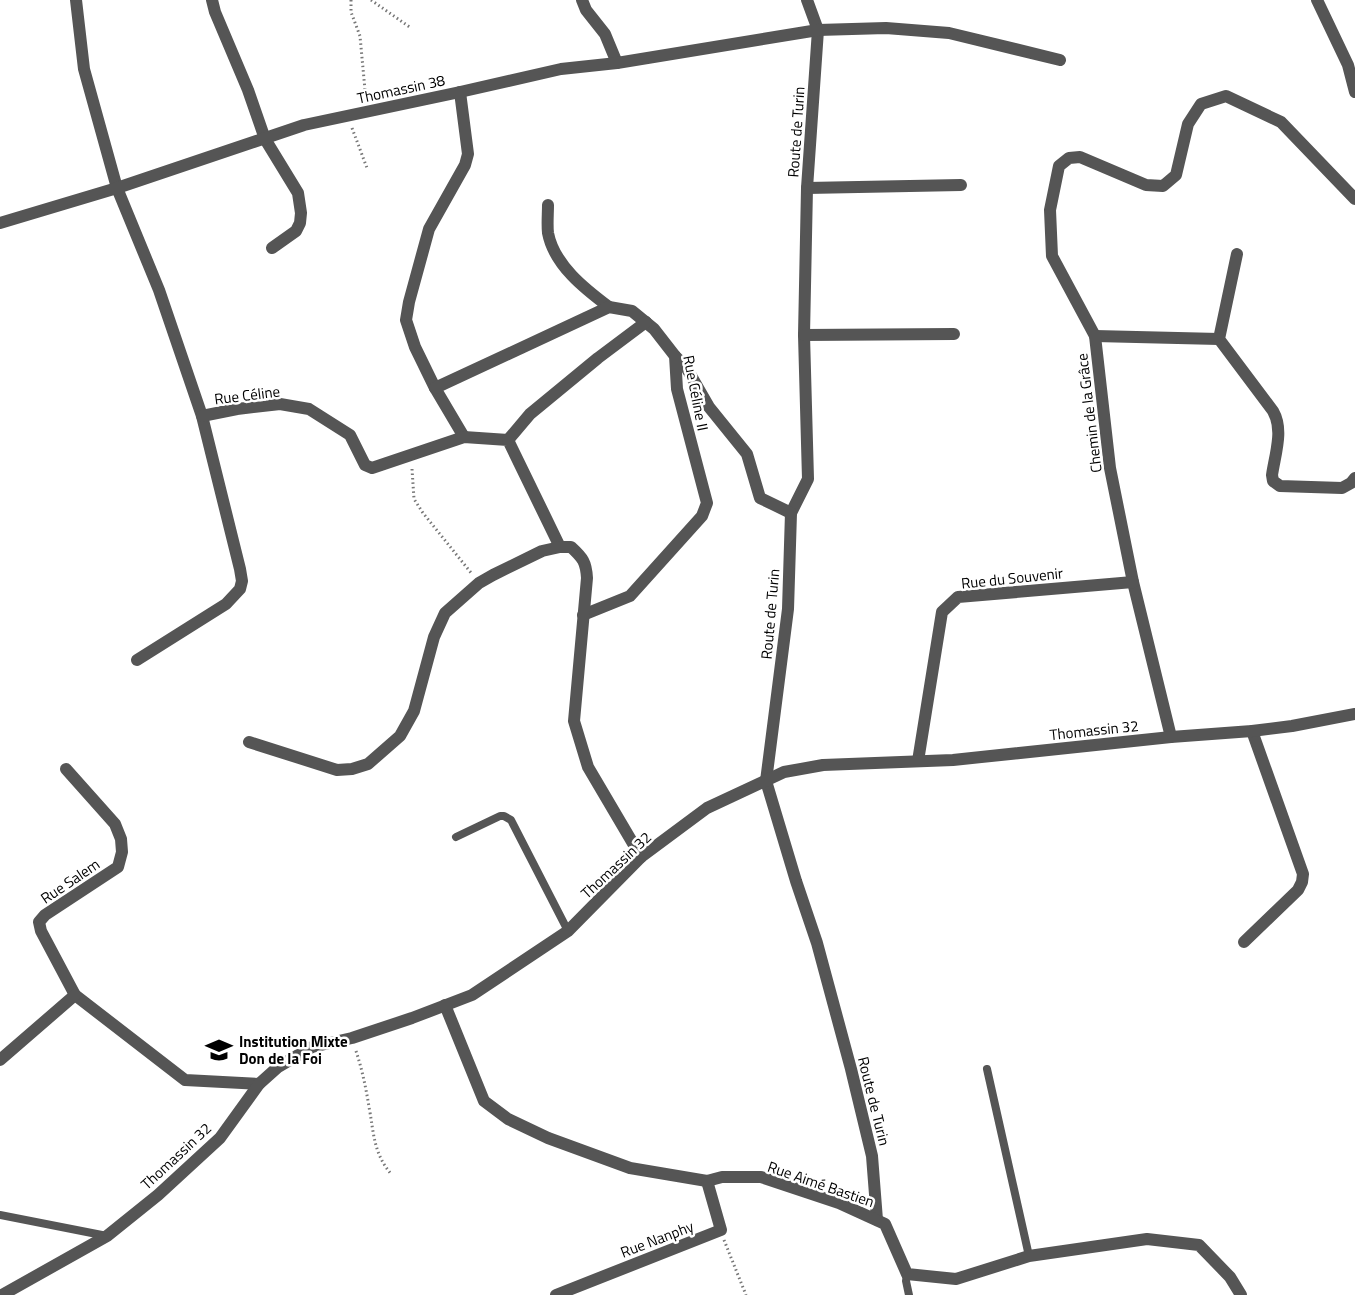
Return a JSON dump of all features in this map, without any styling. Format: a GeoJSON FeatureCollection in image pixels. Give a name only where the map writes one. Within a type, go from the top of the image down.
{"type":"FeatureCollection","features":[{"type":"Feature","properties":{"kind":"street","name":"Rue Céline"},"geometry":{"type":"LineString","coordinates":[[76,0],[84,69],[117,188],[159,290],[202,416],[280,404],[309,409],[350,435],[365,465],[372,468],[464,437],[508,440]]}},
{"type":"Feature","properties":{"kind":"street"},"geometry":{"type":"LineString","coordinates":[[212,0],[249,90],[265,139],[298,193],[302,213],[300,223],[296,231],[272,248]]}},
{"type":"Feature","properties":{"kind":"street"},"geometry":{"type":"LineString","coordinates":[[582,0],[586,10],[605,34],[617,63]]}},
{"type":"Feature","properties":{"kind":"street","name":"Route de Turin"},"geometry":{"type":"LineString","coordinates":[[807,0],[818,30],[807,188],[804,335],[808,479],[791,513],[788,609],[766,781],[817,943],[851,1069],[872,1156],[877,1220]]}},
{"type":"Feature","properties":{"kind":"street"},"geometry":{"type":"LineString","coordinates":[[1317,0],[1348,65],[1355,92]]}},
{"type":"Feature","properties":{"kind":"street","name":"Thomassin 38"},"geometry":{"type":"LineString","coordinates":[[0,223],[117,188],[304,125],[561,69],[617,63],[818,30],[886,28],[949,33],[1060,60]]}},
{"type":"Feature","properties":{"kind":"street"},"geometry":{"type":"LineString","coordinates":[[460,92],[468,154],[465,165],[429,229],[406,320],[415,347],[435,388],[464,437]]}},
{"type":"Feature","properties":{"kind":"street","name":"Chemin de la Grâce"},"geometry":{"type":"LineString","coordinates":[[1171,737],[1133,582],[1110,468],[1095,336],[1053,256],[1050,210],[1059,166],[1069,158],[1080,157],[1146,186],[1163,186],[1176,175],[1188,123],[1202,104],[1226,96],[1281,122],[1355,199]]}},
{"type":"Feature","properties":{"kind":"street"},"geometry":{"type":"LineString","coordinates":[[807,188],[961,185]]}},
{"type":"Feature","properties":{"kind":"street"},"geometry":{"type":"LineString","coordinates":[[435,388],[609,307],[580,285],[554,250],[548,233],[548,205]]}},
{"type":"Feature","properties":{"kind":"street"},"geometry":{"type":"LineString","coordinates":[[1237,254],[1219,339],[1278,419],[1279,429],[1273,480],[1280,486],[1342,488],[1355,478]]}},
{"type":"Feature","properties":{"kind":"street","name":"Rue Céline II"},"geometry":{"type":"LineString","coordinates":[[584,615],[630,596],[702,516],[707,503],[677,389],[675,356],[654,328],[632,311],[609,307]]}},
{"type":"Feature","properties":{"kind":"street"},"geometry":{"type":"LineString","coordinates":[[560,547],[508,440],[530,414],[646,322]]}},
{"type":"Feature","properties":{"kind":"street"},"geometry":{"type":"LineString","coordinates":[[804,335],[954,334]]}},
{"type":"Feature","properties":{"kind":"street"},"geometry":{"type":"LineString","coordinates":[[1095,336],[1219,339]]}},
{"type":"Feature","properties":{"kind":"street"},"geometry":{"type":"LineString","coordinates":[[675,356],[686,367],[709,407],[747,454],[760,498],[791,513]]}},
{"type":"Feature","properties":{"kind":"street"},"geometry":{"type":"LineString","coordinates":[[137,660],[226,604],[240,589],[242,581],[240,569],[202,416]]}},
{"type":"Feature","properties":{"kind":"street"},"geometry":{"type":"LineString","coordinates":[[249,742],[337,770],[352,769],[368,764],[400,736],[414,711],[434,637],[445,613],[479,583],[542,551],[571,547],[586,564],[587,579],[574,721],[588,767],[641,857]]}},
{"type":"Feature","properties":{"kind":"street","name":"Rue du Souvenir"},"geometry":{"type":"LineString","coordinates":[[918,761],[942,612],[958,597],[1133,582]]}},
{"type":"Feature","properties":{"kind":"street","name":"Thomassin 32"},"geometry":{"type":"LineString","coordinates":[[2,1295],[107,1236],[158,1195],[220,1138],[259,1084],[278,1067],[312,1047],[352,1038],[472,995],[568,932],[641,857],[707,808],[784,772],[823,765],[964,759],[1171,737],[1252,731],[1355,714]]}},
{"type":"Feature","properties":{"kind":"street"},"geometry":{"type":"LineString","coordinates":[[1244,942],[1298,890],[1303,874],[1252,731]]}},
{"type":"Feature","properties":{"kind":"street","name":"Rue Salem"},"geometry":{"type":"LineString","coordinates":[[66,769],[115,824],[123,852],[118,867],[45,915],[39,922],[41,932],[75,995],[185,1080],[259,1084]]}},
{"type":"Feature","properties":{"kind":"street"},"geometry":{"type":"LineString","coordinates":[[0,1060],[75,995]]}},
{"type":"Feature","properties":{"kind":"street","name":"Rue Aimé Bastien"},"geometry":{"type":"LineString","coordinates":[[445,1005],[484,1101],[508,1119],[548,1138],[630,1168],[707,1180],[722,1177],[761,1178],[839,1203],[885,1224],[907,1274]]}},
{"type":"Feature","properties":{"kind":"street"},"geometry":{"type":"LineString","coordinates":[[707,1180],[721,1230]]}},
{"type":"Feature","properties":{"kind":"street","name":"Rue Nanphy"},"geometry":{"type":"LineString","coordinates":[[556,1295],[721,1230]]}},
{"type":"Feature","properties":{"kind":"street"},"geometry":{"type":"LineString","coordinates":[[907,1274],[956,1279],[1029,1256],[1147,1239],[1199,1245],[1230,1277],[1241,1295]]}},
{"type":"Feature","properties":{"kind":"lane"},"geometry":{"type":"LineString","coordinates":[[456,837],[500,816],[511,820],[568,932]]}},
{"type":"Feature","properties":{"kind":"lane"},"geometry":{"type":"LineString","coordinates":[[987,1069],[1029,1256]]}},
{"type":"Feature","properties":{"kind":"lane"},"geometry":{"type":"LineString","coordinates":[[0,1215],[107,1236]]}},
{"type":"Feature","properties":{"kind":"lane"},"geometry":{"type":"LineString","coordinates":[[907,1274],[909,1295]]}},
{"type":"Feature","properties":{"kind":"path"},"geometry":{"type":"LineString","coordinates":[[351,0],[351,12],[360,36],[367,111]]}},
{"type":"Feature","properties":{"kind":"path"},"geometry":{"type":"LineString","coordinates":[[371,0],[411,28]]}},
{"type":"Feature","properties":{"kind":"path"},"geometry":{"type":"LineString","coordinates":[[347,116],[367,168]]}},
{"type":"Feature","properties":{"kind":"path"},"geometry":{"type":"LineString","coordinates":[[413,454],[414,499],[479,583]]}},
{"type":"Feature","properties":{"kind":"path"},"geometry":{"type":"LineString","coordinates":[[352,1038],[361,1066],[374,1144],[391,1174]]}},
{"type":"Feature","properties":{"kind":"path"},"geometry":{"type":"LineString","coordinates":[[721,1230],[746,1295]]}},
{"type":"Feature","properties":{"kind":"place","name":"Institution Mixte Don de la Foi"},"geometry":{"type":"Point","coordinates":[219,1050]}}]}
